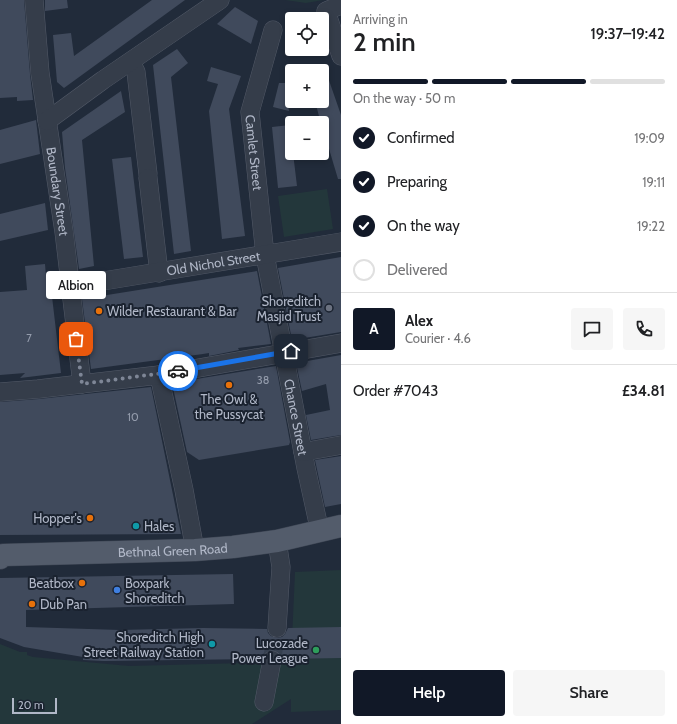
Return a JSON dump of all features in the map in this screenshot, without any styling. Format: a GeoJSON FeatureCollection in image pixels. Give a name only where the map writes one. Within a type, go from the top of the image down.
{"type":"FeatureCollection","features":[{"type":"Feature","properties":{"kind":"main road","name":"Bethnal Green Road"},"geometry":{"type":"LineString","coordinates":[[1,555],[195,550],[233,547],[277,541],[341,526]]}},
{"type":"Feature","properties":{"kind":"street","name":"Boundary Street"},"geometry":{"type":"LineString","coordinates":[[34,0],[40,73],[64,232],[82,384]]}},
{"type":"Feature","properties":{"kind":"street"},"geometry":{"type":"LineString","coordinates":[[47,121],[103,80],[220,0]]}},
{"type":"Feature","properties":{"kind":"street"},"geometry":{"type":"LineString","coordinates":[[334,8],[341,56]]}},
{"type":"Feature","properties":{"kind":"street","name":"Camlet Street"},"geometry":{"type":"LineString","coordinates":[[265,255],[250,112],[274,30]]}},
{"type":"Feature","properties":{"kind":"street"},"geometry":{"type":"LineString","coordinates":[[131,62],[136,72],[159,273]]}},
{"type":"Feature","properties":{"kind":"street","name":"Old Nichol Street"},"geometry":{"type":"LineString","coordinates":[[85,284],[341,242]]}},
{"type":"Feature","properties":{"kind":"street","name":"Chance Street"},"geometry":{"type":"LineString","coordinates":[[265,255],[284,353],[284,361],[320,532]]}},
{"type":"Feature","properties":{"kind":"street"},"geometry":{"type":"LineString","coordinates":[[0,392],[159,375],[341,343]]}},
{"type":"Feature","properties":{"kind":"street"},"geometry":{"type":"LineString","coordinates":[[159,375],[184,490],[195,550]]}},
{"type":"Feature","properties":{"kind":"street"},"geometry":{"type":"LineString","coordinates":[[303,452],[341,445]]}},
{"type":"Feature","properties":{"kind":"street"},"geometry":{"type":"LineString","coordinates":[[277,541],[281,567],[277,628]]}},
{"type":"Feature","properties":{"kind":"street"},"geometry":{"type":"LineString","coordinates":[[264,702],[272,660]]}},
{"type":"Feature","properties":{"kind":"green space"},"geometry":{"type":"Polygon","coordinates":[[[285,0],[323,0],[306,3],[285,0]]]}},
{"type":"Feature","properties":{"kind":"green space"},"geometry":{"type":"Polygon","coordinates":[[[327,189],[333,229],[284,237],[278,196],[327,189]]]}},
{"type":"Feature","properties":{"kind":"green space","name":"Lucozade Power League"},"geometry":{"type":"Polygon","coordinates":[[[341,570],[341,710],[291,712],[291,699],[252,724],[0,724],[0,644],[20,652],[27,652],[27,655],[33,657],[129,666],[291,662],[295,572],[341,570]]]}},
{"type":"Feature","properties":{"kind":"building"},"geometry":{"type":"Polygon","coordinates":[[[0,0],[24,0],[33,100],[17,101],[17,97],[0,98],[0,0]]]}},
{"type":"Feature","properties":{"kind":"building"},"geometry":{"type":"Polygon","coordinates":[[[45,0],[67,0],[68,8],[45,11],[45,0]]]}},
{"type":"Feature","properties":{"kind":"building"},"geometry":{"type":"Polygon","coordinates":[[[152,0],[185,0],[64,88],[57,82],[53,35],[71,33],[74,56],[152,0]]]}},
{"type":"Feature","properties":{"kind":"building"},"geometry":{"type":"Polygon","coordinates":[[[235,7],[258,21],[251,44],[217,24],[235,7]]]}},
{"type":"Feature","properties":{"kind":"building"},"geometry":{"type":"Polygon","coordinates":[[[177,49],[188,63],[171,77],[191,251],[174,254],[153,65],[177,49]]]}},
{"type":"Feature","properties":{"kind":"building"},"geometry":{"type":"Polygon","coordinates":[[[211,67],[241,76],[229,109],[245,236],[222,239],[209,111],[218,84],[207,81],[211,67]]]}},
{"type":"Feature","properties":{"kind":"building"},"geometry":{"type":"Polygon","coordinates":[[[329,80],[341,115],[341,179],[338,179],[329,149],[329,116],[319,116],[317,108],[329,108],[329,80]]]}},
{"type":"Feature","properties":{"kind":"building"},"geometry":{"type":"Polygon","coordinates":[[[279,83],[285,83],[285,108],[288,108],[289,111],[273,107],[279,83]]]}},
{"type":"Feature","properties":{"kind":"building"},"geometry":{"type":"Polygon","coordinates":[[[121,91],[125,112],[82,140],[94,266],[79,269],[65,168],[62,132],[121,91]]]}},
{"type":"Feature","properties":{"kind":"building"},"geometry":{"type":"Polygon","coordinates":[[[36,120],[40,154],[0,164],[0,130],[36,120]]]}},
{"type":"Feature","properties":{"kind":"building"},"geometry":{"type":"Polygon","coordinates":[[[285,126],[285,160],[294,160],[297,186],[278,188],[272,127],[285,126]]]}},
{"type":"Feature","properties":{"kind":"building"},"geometry":{"type":"Polygon","coordinates":[[[131,157],[143,257],[124,259],[112,159],[131,157]]]}},
{"type":"Feature","properties":{"kind":"building"},"geometry":{"type":"Polygon","coordinates":[[[45,203],[48,230],[0,241],[0,214],[45,203]]]}},
{"type":"Feature","properties":{"kind":"building"},"geometry":{"type":"Polygon","coordinates":[[[341,257],[341,332],[292,340],[278,268],[341,257]]]}},
{"type":"Feature","properties":{"kind":"building"},"geometry":{"type":"Polygon","coordinates":[[[45,264],[47,289],[51,288],[61,373],[20,378],[25,373],[0,375],[0,292],[27,290],[25,266],[45,264]]]}},
{"type":"Feature","properties":{"kind":"building"},"geometry":{"type":"Polygon","coordinates":[[[257,271],[271,344],[238,348],[239,350],[209,356],[209,353],[91,369],[82,299],[257,271]]]}},
{"type":"Feature","properties":{"kind":"building"},"geometry":{"type":"Polygon","coordinates":[[[341,355],[341,435],[311,440],[306,415],[330,410],[326,384],[302,391],[296,363],[341,355]]]}},
{"type":"Feature","properties":{"kind":"building"},"geometry":{"type":"Polygon","coordinates":[[[276,366],[290,442],[289,445],[199,460],[187,452],[172,383],[276,366]]]}},
{"type":"Feature","properties":{"kind":"building"},"geometry":{"type":"Polygon","coordinates":[[[151,387],[181,534],[0,535],[0,402],[151,387]]]}},
{"type":"Feature","properties":{"kind":"building"},"geometry":{"type":"Polygon","coordinates":[[[341,456],[341,504],[325,507],[315,460],[341,456]]]}},
{"type":"Feature","properties":{"kind":"building"},"geometry":{"type":"Polygon","coordinates":[[[233,574],[234,604],[26,610],[26,627],[120,630],[203,628],[267,629],[271,636],[277,638],[282,637],[288,628],[341,627],[341,658],[282,659],[279,652],[268,650],[264,653],[261,659],[83,660],[83,657],[24,647],[0,638],[0,578],[233,574]]]}},
{"type":"Feature","properties":{"kind":"tunnel"},"geometry":{"type":"LineString","coordinates":[[272,660],[277,628]]}},
{"type":"Feature","properties":{"kind":"way so far"},"geometry":{"type":"LineString","coordinates":[[76,339],[82,384],[151,376],[178,371]]}},
{"type":"Feature","properties":{"kind":"place","name":"Shoreditch Masjid Trust"},"geometry":{"type":"Point","coordinates":[329,308]}},
{"type":"Feature","properties":{"kind":"place","name":"Wilder Restaurant & Bar"},"geometry":{"type":"Point","coordinates":[99,311]}},
{"type":"Feature","properties":{"kind":"place","name":"Albion"},"geometry":{"type":"Point","coordinates":[76,339]}},
{"type":"Feature","properties":{"kind":"place","name":"The Owl & the Pussycat"},"geometry":{"type":"Point","coordinates":[229,385]}},
{"type":"Feature","properties":{"kind":"place","name":"Hopper's"},"geometry":{"type":"Point","coordinates":[90,518]}},
{"type":"Feature","properties":{"kind":"place","name":"Hales"},"geometry":{"type":"Point","coordinates":[136,526]}},
{"type":"Feature","properties":{"kind":"place","name":"Beatbox"},"geometry":{"type":"Point","coordinates":[82,583]}},
{"type":"Feature","properties":{"kind":"place","name":"Boxpark Shoreditch"},"geometry":{"type":"Point","coordinates":[117,590]}},
{"type":"Feature","properties":{"kind":"place","name":"Dub Pan"},"geometry":{"type":"Point","coordinates":[32,604]}},
{"type":"Feature","properties":{"kind":"place","name":"Shoreditch High Street Railway Station"},"geometry":{"type":"Point","coordinates":[212,644]}},
{"type":"Feature","properties":{"kind":"place","name":"Lucozade Power League"},"geometry":{"type":"Point","coordinates":[316,650]}},
{"type":"Feature","properties":{"kind":"route"},"geometry":{"type":"LineString","coordinates":[[178,371],[291,351]]}}]}
